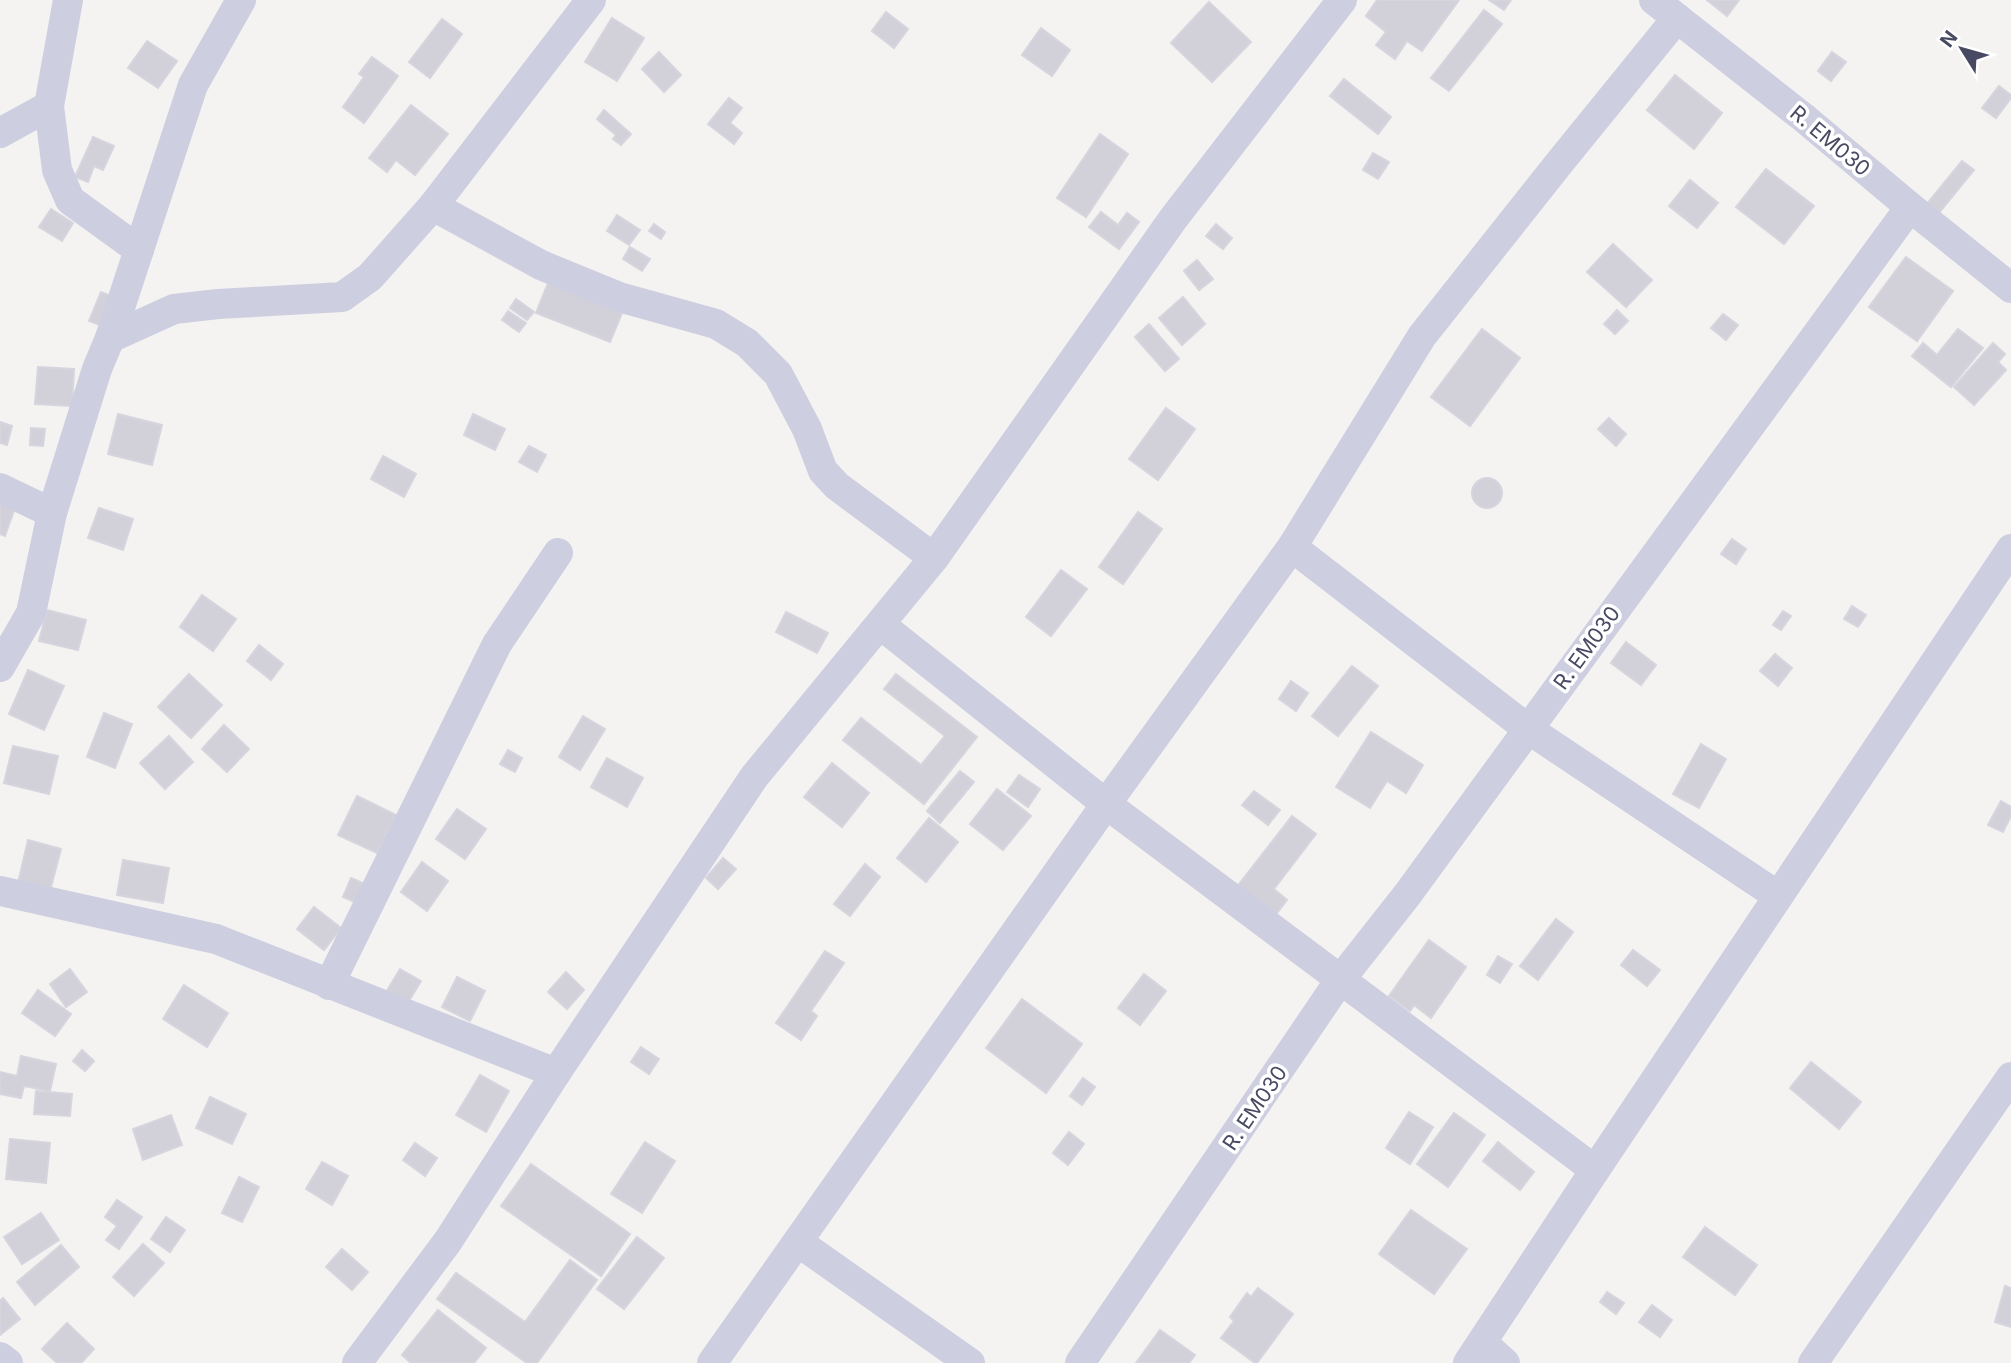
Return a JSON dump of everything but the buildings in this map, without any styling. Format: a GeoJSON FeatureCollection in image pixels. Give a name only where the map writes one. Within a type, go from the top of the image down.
{"type":"FeatureCollection","features":[{"type":"Feature","properties":{"kind":"street"},"geometry":{"type":"LineString","coordinates":[[68,0],[49,106],[57,170],[69,200],[139,250]]}},
{"type":"Feature","properties":{"kind":"street"},"geometry":{"type":"LineString","coordinates":[[0,667],[31,613],[52,513],[97,369],[110,338],[193,85],[241,0]]}},
{"type":"Feature","properties":{"kind":"street"},"geometry":{"type":"LineString","coordinates":[[110,338],[174,309],[342,297],[370,277],[433,206],[591,0]]}},
{"type":"Feature","properties":{"kind":"street"},"geometry":{"type":"LineString","coordinates":[[357,1363],[448,1241],[556,1073],[754,777],[934,558],[1173,219],[1342,0]]}},
{"type":"Feature","properties":{"kind":"street","name":"R. EM030"},"geometry":{"type":"LineString","coordinates":[[1080,1363],[1340,981],[1407,895],[1910,207],[1804,118],[1654,0]]}},
{"type":"Feature","properties":{"kind":"street"},"geometry":{"type":"LineString","coordinates":[[712,1363],[1106,804],[1292,547],[1422,337],[1677,19]]}},
{"type":"Feature","properties":{"kind":"street"},"geometry":{"type":"LineString","coordinates":[[0,133],[49,106]]}},
{"type":"Feature","properties":{"kind":"street"},"geometry":{"type":"LineString","coordinates":[[433,206],[541,265],[619,297],[716,324],[747,343],[778,374],[807,429],[823,471],[837,486],[934,558]]}},
{"type":"Feature","properties":{"kind":"street"},"geometry":{"type":"LineString","coordinates":[[1910,207],[2011,288]]}},
{"type":"Feature","properties":{"kind":"street"},"geometry":{"type":"LineString","coordinates":[[0,488],[52,513]]}},
{"type":"Feature","properties":{"kind":"street"},"geometry":{"type":"LineString","coordinates":[[1292,547],[1528,729],[1778,896]]}},
{"type":"Feature","properties":{"kind":"street"},"geometry":{"type":"LineString","coordinates":[[1505,1363],[1476,1353],[1595,1170],[2011,549]]}},
{"type":"Feature","properties":{"kind":"street"},"geometry":{"type":"LineString","coordinates":[[329,985],[497,644],[558,553]]}},
{"type":"Feature","properties":{"kind":"street"},"geometry":{"type":"LineString","coordinates":[[881,625],[1106,804],[1595,1170]]}},
{"type":"Feature","properties":{"kind":"street"},"geometry":{"type":"LineString","coordinates":[[0,891],[216,939],[556,1073]]}},
{"type":"Feature","properties":{"kind":"street"},"geometry":{"type":"LineString","coordinates":[[1812,1363],[2011,1077]]}},
{"type":"Feature","properties":{"kind":"street"},"geometry":{"type":"LineString","coordinates":[[798,1241],[970,1363]]}},
{"type":"Feature","properties":{"kind":"street"},"geometry":{"type":"LineString","coordinates":[[0,1357],[8,1363]]}}]}
